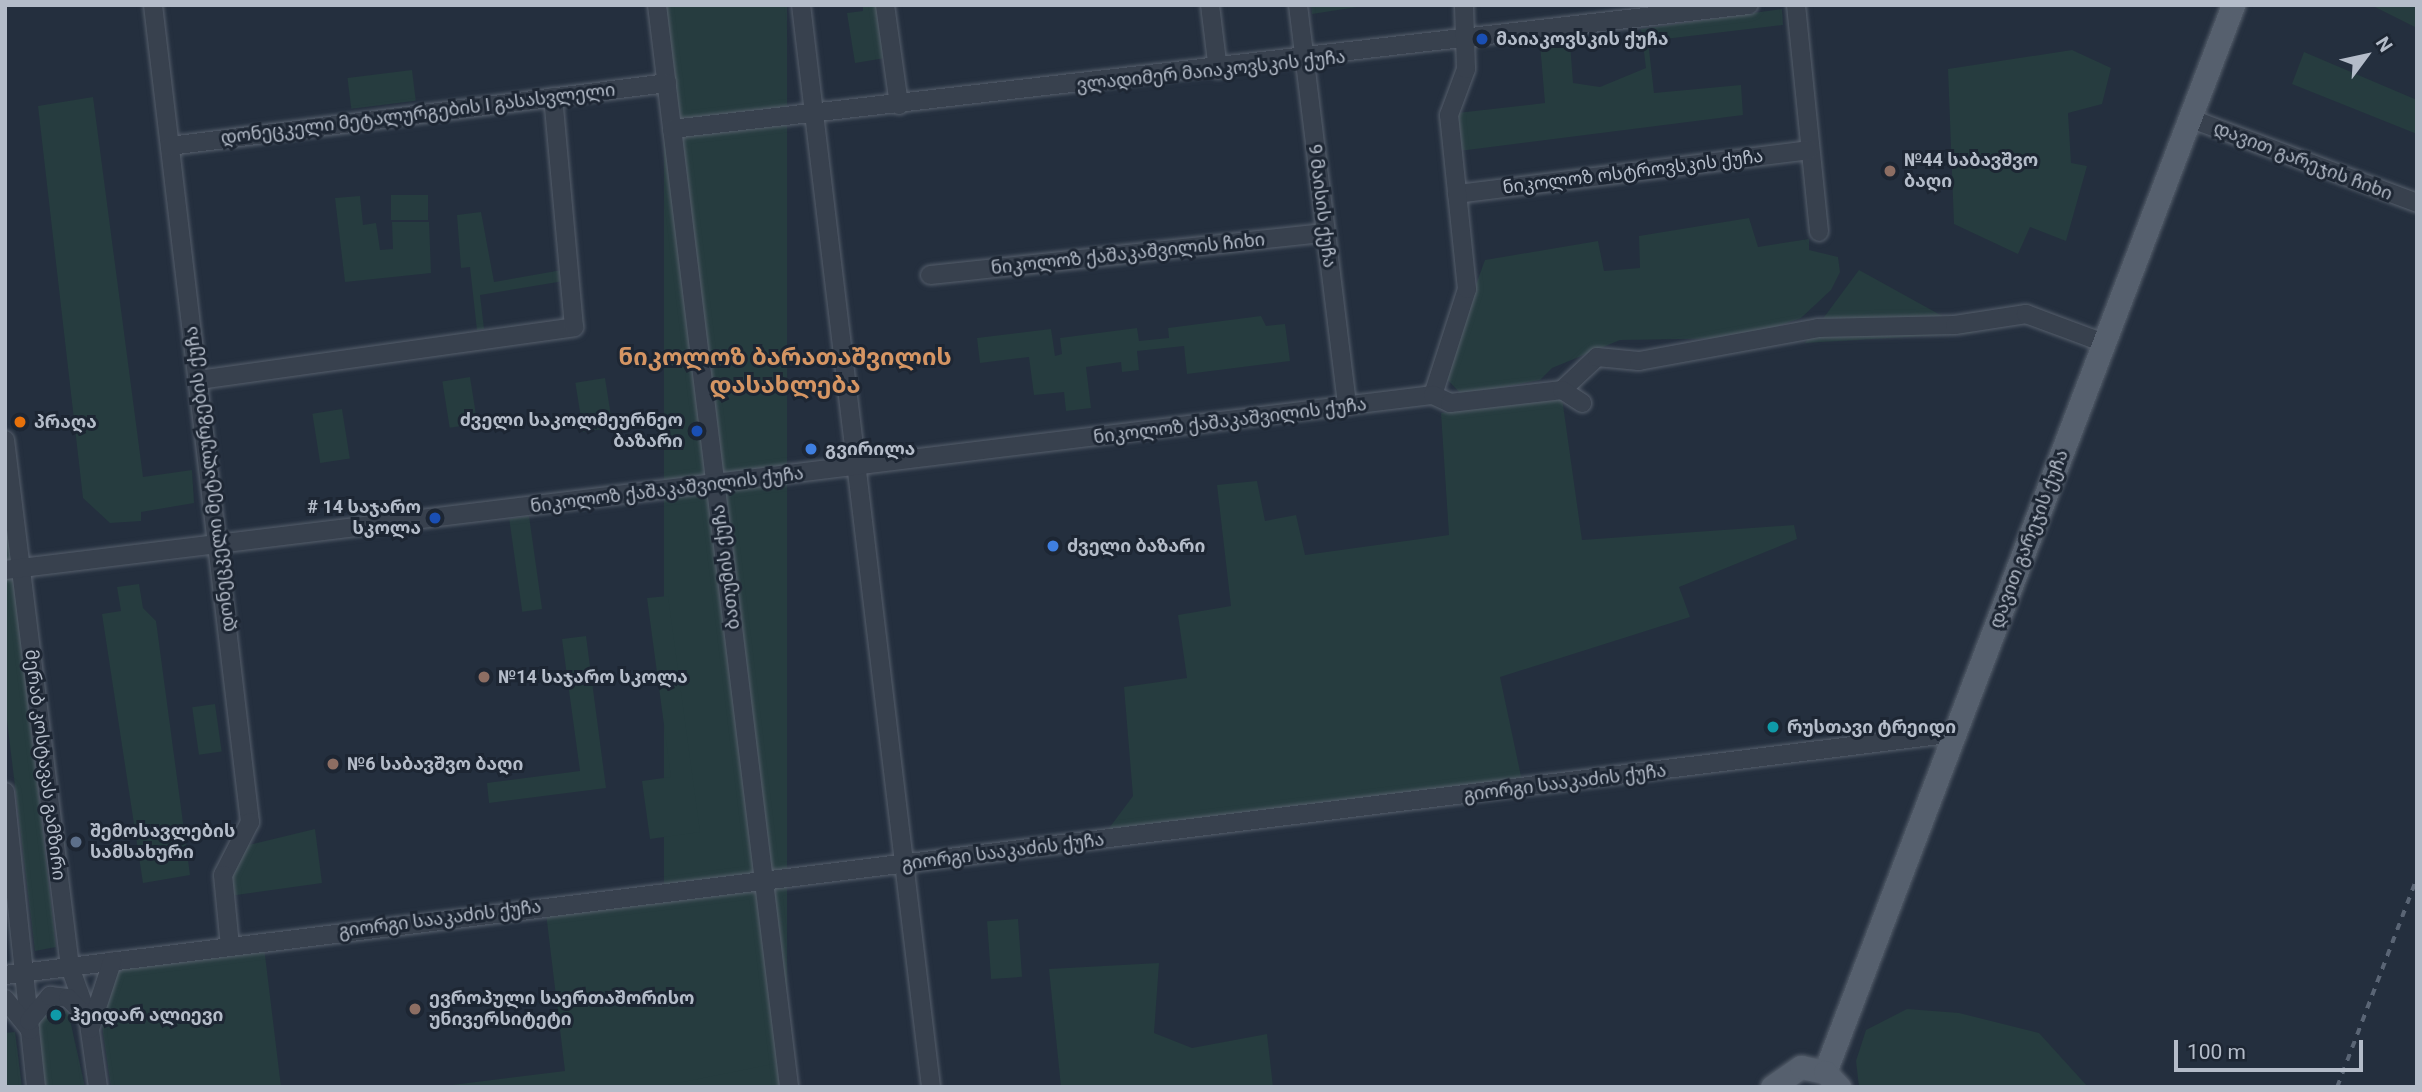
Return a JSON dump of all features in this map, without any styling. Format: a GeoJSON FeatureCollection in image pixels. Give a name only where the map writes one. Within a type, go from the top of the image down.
{"type":"FeatureCollection","features":[{"type":"Feature","properties":{"kind":"main road","name":"დავით გარეჯის ქუჩა"},"geometry":{"type":"LineString","coordinates":[[1832,1079],[1955,733],[2233,5]]}},
{"type":"Feature","properties":{"kind":"main road"},"geometry":{"type":"LineString","coordinates":[[1772,1087],[1801,1067],[1832,1079]]}},
{"type":"Feature","properties":{"kind":"street","name":"დონეცკელი მეტალურგების ქუჩა"},"geometry":{"type":"LineString","coordinates":[[153,5],[250,822],[223,875],[230,946]]}},
{"type":"Feature","properties":{"kind":"street","name":"ბათუმის ქუჩა"},"geometry":{"type":"LineString","coordinates":[[657,5],[789,1087]]}},
{"type":"Feature","properties":{"kind":"street"},"geometry":{"type":"LineString","coordinates":[[801,5],[932,1087]]}},
{"type":"Feature","properties":{"kind":"street"},"geometry":{"type":"LineString","coordinates":[[885,5],[899,105]]}},
{"type":"Feature","properties":{"kind":"street"},"geometry":{"type":"LineString","coordinates":[[1210,5],[1218,70]]}},
{"type":"Feature","properties":{"kind":"street","name":"9 მაისის ქუჩა"},"geometry":{"type":"LineString","coordinates":[[1297,5],[1347,406]]}},
{"type":"Feature","properties":{"kind":"street"},"geometry":{"type":"LineString","coordinates":[[1433,395],[1467,289],[1449,115],[1468,40],[1464,5]]}},
{"type":"Feature","properties":{"kind":"street","name":"ვლადიმერ მაიაკოვსკის ქუჩა"},"geometry":{"type":"LineString","coordinates":[[672,129],[1304,61],[1468,40],[1635,13],[1749,5]]}},
{"type":"Feature","properties":{"kind":"street"},"geometry":{"type":"LineString","coordinates":[[1796,5],[1819,232]]}},
{"type":"Feature","properties":{"kind":"street","name":"დონეცკელი მეტალურგების I გასასვლელი"},"geometry":{"type":"LineString","coordinates":[[170,146],[667,83]]}},
{"type":"Feature","properties":{"kind":"street"},"geometry":{"type":"LineString","coordinates":[[199,380],[574,327],[553,97]]}},
{"type":"Feature","properties":{"kind":"street","name":"დავით გარეჯის ჩიხი"},"geometry":{"type":"LineString","coordinates":[[2189,118],[2417,203]]}},
{"type":"Feature","properties":{"kind":"street","name":"ნიკოლოზ ოსტროვსკის ქუჩა"},"geometry":{"type":"LineString","coordinates":[[1457,194],[1810,150]]}},
{"type":"Feature","properties":{"kind":"street","name":"ნიკოლოზ ქაშაკაშვილის ჩიხი"},"geometry":{"type":"LineString","coordinates":[[930,275],[1325,233]]}},
{"type":"Feature","properties":{"kind":"street"},"geometry":{"type":"LineString","coordinates":[[1583,403],[1562,390],[1597,357],[1639,361],[1818,328],[1955,325],[2026,314],[2104,343]]}},
{"type":"Feature","properties":{"kind":"street","name":"ნიკოლოზ ქაშაკაშვილის ქუჩა"},"geometry":{"type":"LineString","coordinates":[[13,569],[1433,395],[1451,403],[1562,390]]}},
{"type":"Feature","properties":{"kind":"street","name":"მერაბ კოსტავას გამზირი"},"geometry":{"type":"LineString","coordinates":[[5,440],[13,569],[70,967],[89,1023],[98,1087]]}},
{"type":"Feature","properties":{"kind":"street","name":"გიორგი სააკაძის ქუჩა"},"geometry":{"type":"LineString","coordinates":[[5,975],[1955,733]]}},
{"type":"Feature","properties":{"kind":"street"},"geometry":{"type":"LineString","coordinates":[[5,792],[27,973],[29,1026],[36,1087]]}},
{"type":"Feature","properties":{"kind":"street"},"geometry":{"type":"LineString","coordinates":[[29,1026],[43,999],[60,995],[89,1023],[112,962]]}},
{"type":"Feature","properties":{"kind":"street"},"geometry":{"type":"LineString","coordinates":[[5,999],[29,1026]]}},
{"type":"Feature","properties":{"kind":"green space"},"geometry":{"type":"Polygon","coordinates":[[[664,5],[787,5],[787,1087],[664,1087],[664,5]]]}},
{"type":"Feature","properties":{"kind":"green space"},"geometry":{"type":"Polygon","coordinates":[[[863,5],[878,5],[885,58],[855,63],[847,13],[863,11],[863,5]]]}},
{"type":"Feature","properties":{"kind":"green space"},"geometry":{"type":"Polygon","coordinates":[[[1311,5],[1370,5],[1312,14],[1311,5]]]}},
{"type":"Feature","properties":{"kind":"green space"},"geometry":{"type":"Polygon","coordinates":[[[2371,5],[2417,5],[2417,28],[2371,5]]]}},
{"type":"Feature","properties":{"kind":"green space"},"geometry":{"type":"Polygon","coordinates":[[[1782,9],[1783,25],[1648,41],[1654,93],[1741,85],[1743,115],[1459,151],[1457,113],[1545,103],[1540,44],[1570,43],[1573,83],[1600,87],[1646,68],[1641,29],[1782,9]]]}},
{"type":"Feature","properties":{"kind":"green space"},"geometry":{"type":"Polygon","coordinates":[[[2072,50],[2111,68],[2102,104],[2068,113],[2071,163],[2087,166],[2066,241],[2030,227],[2018,254],[1954,224],[1948,69],[2072,50]]]}},
{"type":"Feature","properties":{"kind":"green space"},"geometry":{"type":"Polygon","coordinates":[[[2304,52],[2417,100],[2417,134],[2292,84],[2304,52]]]}},
{"type":"Feature","properties":{"kind":"green space"},"geometry":{"type":"Polygon","coordinates":[[[412,70],[416,101],[351,109],[347,78],[412,70]]]}},
{"type":"Feature","properties":{"kind":"green space"},"geometry":{"type":"Polygon","coordinates":[[[93,97],[143,477],[192,470],[194,503],[141,512],[141,521],[110,523],[83,498],[38,106],[93,97]]]}},
{"type":"Feature","properties":{"kind":"green space"},"geometry":{"type":"Polygon","coordinates":[[[391,195],[428,195],[428,220],[391,220],[391,195]]]}},
{"type":"Feature","properties":{"kind":"green space"},"geometry":{"type":"Polygon","coordinates":[[[360,196],[363,225],[376,223],[380,250],[393,249],[392,222],[429,222],[431,273],[345,282],[335,198],[360,196]]]}},
{"type":"Feature","properties":{"kind":"green space"},"geometry":{"type":"Polygon","coordinates":[[[481,212],[494,282],[562,270],[564,281],[480,295],[484,329],[477,330],[470,267],[461,268],[457,215],[481,212]]]}},
{"type":"Feature","properties":{"kind":"green space"},"geometry":{"type":"Polygon","coordinates":[[[1749,218],[1758,247],[1809,239],[1809,250],[1838,257],[1840,272],[1831,290],[1801,318],[1743,338],[1620,340],[1552,368],[1540,380],[1462,395],[1443,375],[1485,260],[1598,241],[1604,271],[1640,268],[1639,236],[1749,218]]]}},
{"type":"Feature","properties":{"kind":"green space"},"geometry":{"type":"Polygon","coordinates":[[[1859,270],[1973,333],[1805,343],[1859,270]]]}},
{"type":"Feature","properties":{"kind":"green space"},"geometry":{"type":"Polygon","coordinates":[[[1261,316],[1266,326],[1285,324],[1290,361],[1187,374],[1184,346],[1137,351],[1139,370],[1122,372],[1121,362],[1086,367],[1091,408],[1066,411],[1064,392],[1034,395],[1029,357],[980,363],[977,338],[1051,329],[1055,356],[1062,354],[1060,338],[1137,328],[1139,341],[1169,338],[1168,328],[1261,316]]]}},
{"type":"Feature","properties":{"kind":"green space"},"geometry":{"type":"Polygon","coordinates":[[[470,377],[477,423],[450,428],[442,381],[470,377]]]}},
{"type":"Feature","properties":{"kind":"green space"},"geometry":{"type":"Polygon","coordinates":[[[605,378],[613,427],[583,432],[575,383],[605,378]]]}},
{"type":"Feature","properties":{"kind":"green space"},"geometry":{"type":"Polygon","coordinates":[[[1562,398],[1582,540],[1794,525],[1797,539],[1679,587],[1690,617],[1500,677],[1522,781],[1107,831],[1133,796],[1124,687],[1187,678],[1178,615],[1231,606],[1217,485],[1257,481],[1265,521],[1296,515],[1305,555],[1449,535],[1441,413],[1562,398]]]}},
{"type":"Feature","properties":{"kind":"green space"},"geometry":{"type":"Polygon","coordinates":[[[342,409],[350,458],[320,463],[312,414],[342,409]]]}},
{"type":"Feature","properties":{"kind":"green space"},"geometry":{"type":"Polygon","coordinates":[[[5,502],[56,947],[35,951],[5,704],[5,502]]]}},
{"type":"Feature","properties":{"kind":"green space"},"geometry":{"type":"Polygon","coordinates":[[[529,516],[542,609],[522,612],[509,519],[529,516]]]}},
{"type":"Feature","properties":{"kind":"green space"},"geometry":{"type":"Polygon","coordinates":[[[139,584],[143,608],[156,621],[190,875],[143,883],[102,614],[121,611],[117,587],[139,584]]]}},
{"type":"Feature","properties":{"kind":"green space"},"geometry":{"type":"Polygon","coordinates":[[[668,596],[700,832],[650,839],[642,781],[671,777],[647,598],[668,596]]]}},
{"type":"Feature","properties":{"kind":"green space"},"geometry":{"type":"Polygon","coordinates":[[[586,636],[606,788],[489,803],[487,783],[580,771],[562,639],[586,636]]]}},
{"type":"Feature","properties":{"kind":"green space"},"geometry":{"type":"Polygon","coordinates":[[[215,704],[222,752],[199,755],[192,707],[215,704]]]}},
{"type":"Feature","properties":{"kind":"green space"},"geometry":{"type":"Polygon","coordinates":[[[315,829],[322,883],[229,896],[227,877],[245,846],[315,829]]]}},
{"type":"Feature","properties":{"kind":"green space"},"geometry":{"type":"Polygon","coordinates":[[[760,892],[778,1063],[658,1087],[436,1087],[565,1071],[546,913],[760,892]]]}},
{"type":"Feature","properties":{"kind":"green space"},"geometry":{"type":"Polygon","coordinates":[[[1018,919],[1022,977],[991,979],[987,921],[1018,919]]]}},
{"type":"Feature","properties":{"kind":"green space"},"geometry":{"type":"Polygon","coordinates":[[[264,947],[281,1087],[111,1087],[101,1019],[109,1001],[108,971],[264,947]]]}},
{"type":"Feature","properties":{"kind":"green space"},"geometry":{"type":"Polygon","coordinates":[[[1159,963],[1154,1033],[1192,1048],[1267,1034],[1273,1087],[1061,1087],[1049,969],[1159,963]]]}},
{"type":"Feature","properties":{"kind":"green space"},"geometry":{"type":"Polygon","coordinates":[[[50,1005],[68,1011],[85,1087],[44,1087],[37,1020],[50,1005]]]}},
{"type":"Feature","properties":{"kind":"green space"},"geometry":{"type":"Polygon","coordinates":[[[1907,1009],[1959,1013],[2039,1033],[2088,1087],[1859,1087],[1856,1061],[1866,1030],[1907,1009]]]}},
{"type":"Feature","properties":{"kind":"green space"},"geometry":{"type":"Polygon","coordinates":[[[15,1032],[22,1087],[5,1087],[5,1033],[15,1032]]]}},
{"type":"Feature","properties":{"kind":"railway"},"geometry":{"type":"LineString","coordinates":[[2337,1087],[2417,878]]}},
{"type":"Feature","properties":{"kind":"place","name":"მაიაკოვსკის ქუჩა"},"geometry":{"type":"Point","coordinates":[1482,39]}},
{"type":"Feature","properties":{"kind":"place","name":"№44 საბავშვო ბაღი"},"geometry":{"type":"Point","coordinates":[1890,171]}},
{"type":"Feature","properties":{"kind":"place","name":"პრაღა"},"geometry":{"type":"Point","coordinates":[20,422]}},
{"type":"Feature","properties":{"kind":"place","name":"ძველი საკოლმეურნეო ბაზარი"},"geometry":{"type":"Point","coordinates":[697,431]}},
{"type":"Feature","properties":{"kind":"place","name":"გვირილა"},"geometry":{"type":"Point","coordinates":[811,449]}},
{"type":"Feature","properties":{"kind":"place","name":"# 14 საჯარო სკოლა"},"geometry":{"type":"Point","coordinates":[435,518]}},
{"type":"Feature","properties":{"kind":"place","name":"ძველი ბაზარი"},"geometry":{"type":"Point","coordinates":[1053,546]}},
{"type":"Feature","properties":{"kind":"place","name":"№14 საჯარო სკოლა"},"geometry":{"type":"Point","coordinates":[484,677]}},
{"type":"Feature","properties":{"kind":"place","name":"რუსთავი ტრეიდი"},"geometry":{"type":"Point","coordinates":[1773,727]}},
{"type":"Feature","properties":{"kind":"place","name":"№6 საბავშვო ბაღი"},"geometry":{"type":"Point","coordinates":[333,764]}},
{"type":"Feature","properties":{"kind":"place","name":"შემოსავლების სამსახური"},"geometry":{"type":"Point","coordinates":[76,842]}},
{"type":"Feature","properties":{"kind":"place","name":"ევროპული საერთაშორისო უნივერსიტეტი"},"geometry":{"type":"Point","coordinates":[415,1009]}},
{"type":"Feature","properties":{"kind":"place","name":"ჰეიდარ ალიევი"},"geometry":{"type":"Point","coordinates":[56,1015]}},
{"type":"Feature","properties":{"kind":"district","name":"ნიკოლოზ ბარათაშვილის დასახლება"},"geometry":{"type":"Point","coordinates":[785,372]}}]}
